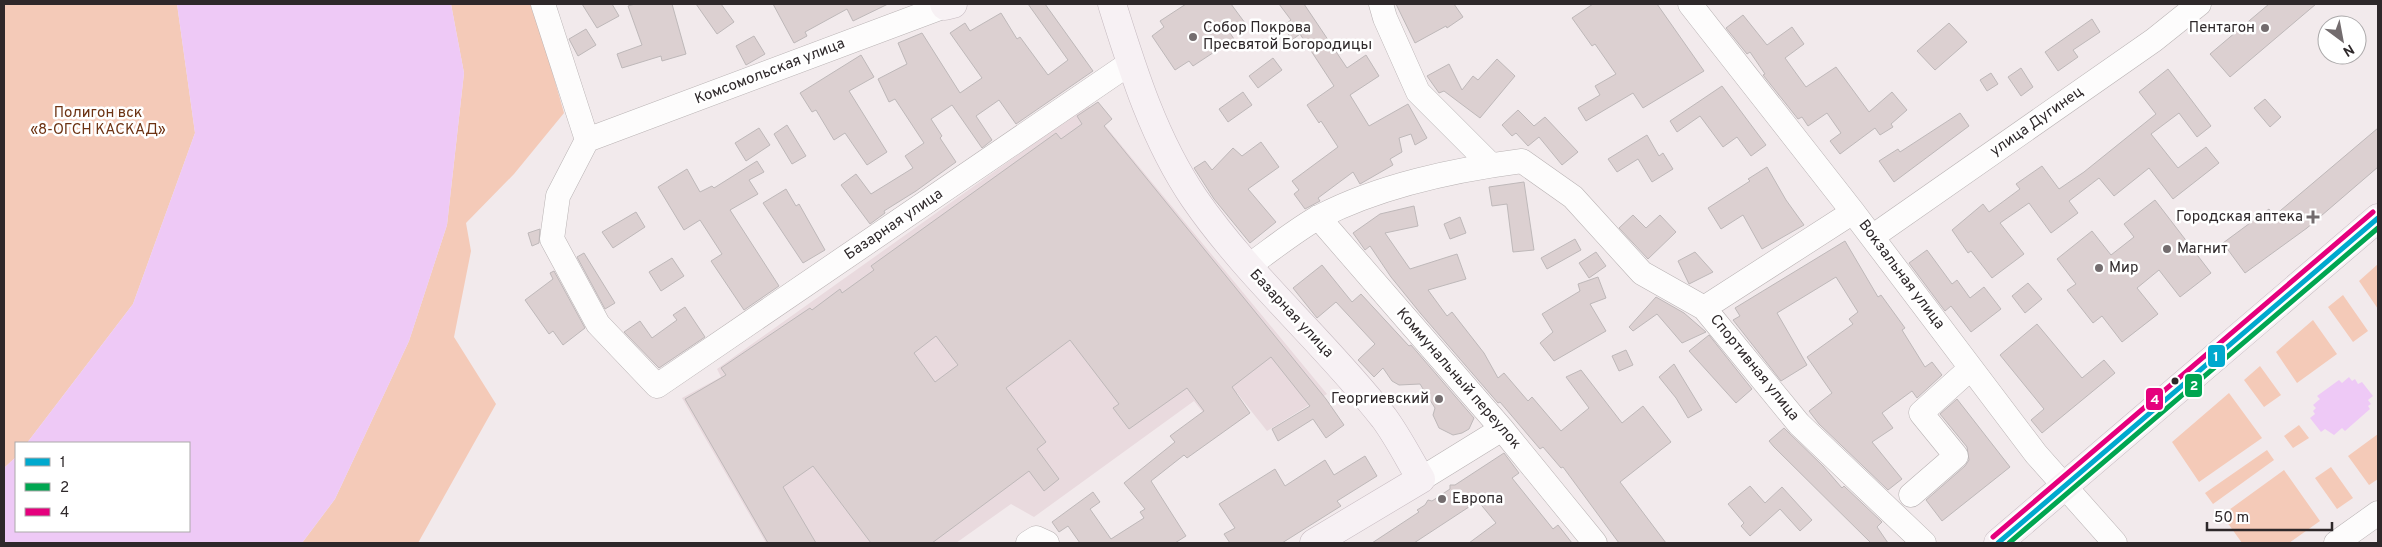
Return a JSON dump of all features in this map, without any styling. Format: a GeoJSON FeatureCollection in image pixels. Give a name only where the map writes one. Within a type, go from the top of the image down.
{"type":"FeatureCollection","features":[{"type":"Feature","properties":{"kind":"main road","name":"Базарная улица"},"geometry":{"type":"LineString","coordinates":[[1112,4],[1130,63],[1164,149],[1193,196],[1246,267],[1346,373],[1385,420],[1421,479]]}},
{"type":"Feature","properties":{"kind":"main road"},"geometry":{"type":"LineString","coordinates":[[1998,543],[2378,218]]}},
{"type":"Feature","properties":{"kind":"main road"},"geometry":{"type":"LineString","coordinates":[[1314,543],[1421,479]]}},
{"type":"Feature","properties":{"kind":"street"},"geometry":{"type":"LineString","coordinates":[[544,4],[587,140]]}},
{"type":"Feature","properties":{"kind":"street"},"geometry":{"type":"LineString","coordinates":[[1381,4],[1385,18],[1418,92],[1491,165]]}},
{"type":"Feature","properties":{"kind":"street","name":"Вокзальная улица"},"geometry":{"type":"LineString","coordinates":[[1690,4],[1872,236],[2036,454],[2115,543]]}},
{"type":"Feature","properties":{"kind":"street","name":"улица Дугинец"},"geometry":{"type":"LineString","coordinates":[[1872,236],[2154,40],[2199,4]]}},
{"type":"Feature","properties":{"kind":"street","name":"Комсомольская улица"},"geometry":{"type":"LineString","coordinates":[[587,140],[947,5]]}},
{"type":"Feature","properties":{"kind":"street","name":"Базарная улица"},"geometry":{"type":"LineString","coordinates":[[587,140],[558,196],[552,239],[598,324],[657,386],[1130,63]]}},
{"type":"Feature","properties":{"kind":"street","name":"Спортивная улица"},"geometry":{"type":"LineString","coordinates":[[1246,267],[1318,218],[1381,190],[1491,165],[1522,161],[1574,197],[1642,273],[1704,308],[1799,424],[1924,543]]}},
{"type":"Feature","properties":{"kind":"street"},"geometry":{"type":"LineString","coordinates":[[1704,308],[1853,212]]}},
{"type":"Feature","properties":{"kind":"street","name":"Коммунальный переулок"},"geometry":{"type":"LineString","coordinates":[[1318,218],[1502,429],[1595,543]]}},
{"type":"Feature","properties":{"kind":"street"},"geometry":{"type":"LineString","coordinates":[[1912,495],[1956,456],[1921,413],[1971,368]]}},
{"type":"Feature","properties":{"kind":"street"},"geometry":{"type":"LineString","coordinates":[[1421,479],[1502,429]]}},
{"type":"Feature","properties":{"kind":"street"},"geometry":{"type":"LineString","coordinates":[[2336,543],[2378,514]]}},
{"type":"Feature","properties":{"kind":"street"},"geometry":{"type":"LineString","coordinates":[[1028,543],[1036,538],[1047,543]]}},
{"type":"Feature","properties":{"kind":"shaded area"},"geometry":{"type":"Polygon","coordinates":[[[177,4],[451,4],[464,73],[447,225],[409,341],[335,499],[302,543],[4,543],[4,468],[15,458],[15,532],[190,532],[190,442],[28,442],[133,304],[195,133],[177,4]]]}},
{"type":"Feature","properties":{"kind":"shaded area"},"geometry":{"type":"Polygon","coordinates":[[[1088,105],[1327,394],[1267,431],[1237,393],[1206,416],[1194,401],[1034,517],[1011,504],[956,543],[766,543],[682,398],[721,377],[717,369],[1088,105]]]}},
{"type":"Feature","properties":{"kind":"shaded area"},"geometry":{"type":"Polygon","coordinates":[[[2349,377],[2352,381],[2355,379],[2358,384],[2362,382],[2373,396],[2368,400],[2371,404],[2368,406],[2370,409],[2345,431],[2342,428],[2334,435],[2325,429],[2321,432],[2310,418],[2315,414],[2313,411],[2316,408],[2313,405],[2320,399],[2317,396],[2339,380],[2342,383],[2349,377]]]}},
{"type":"Feature","properties":{"kind":"green space","name":"Полигон вск «8-ОГСН КАСКАД»"},"geometry":{"type":"Polygon","coordinates":[[[4,4],[177,4],[195,133],[133,304],[28,442],[15,442],[15,458],[4,468],[4,4]]]}},
{"type":"Feature","properties":{"kind":"green space"},"geometry":{"type":"Polygon","coordinates":[[[451,4],[533,4],[564,113],[514,174],[466,223],[471,251],[454,337],[496,404],[418,543],[302,543],[335,499],[409,341],[447,225],[464,73],[451,4]]]}},
{"type":"Feature","properties":{"kind":"green space"},"geometry":{"type":"Polygon","coordinates":[[[2378,264],[2378,309],[2359,281],[2378,264]]]}},
{"type":"Feature","properties":{"kind":"green space"},"geometry":{"type":"Polygon","coordinates":[[[2343,295],[2368,331],[2353,342],[2328,307],[2343,295]]]}},
{"type":"Feature","properties":{"kind":"green space"},"geometry":{"type":"Polygon","coordinates":[[[2313,320],[2337,354],[2297,383],[2276,352],[2313,320]]]}},
{"type":"Feature","properties":{"kind":"green space"},"geometry":{"type":"Polygon","coordinates":[[[2260,366],[2281,395],[2264,407],[2244,380],[2260,366]]]}},
{"type":"Feature","properties":{"kind":"green space"},"geometry":{"type":"Polygon","coordinates":[[[2229,393],[2262,438],[2199,482],[2172,442],[2229,393]]]}},
{"type":"Feature","properties":{"kind":"green space"},"geometry":{"type":"Polygon","coordinates":[[[2299,425],[2309,438],[2293,448],[2284,436],[2299,425]]]}},
{"type":"Feature","properties":{"kind":"green space"},"geometry":{"type":"Polygon","coordinates":[[[2378,434],[2378,479],[2369,485],[2348,456],[2378,434]]]}},
{"type":"Feature","properties":{"kind":"green space"},"geometry":{"type":"Polygon","coordinates":[[[2267,450],[2274,460],[2213,504],[2205,493],[2267,450]]]}},
{"type":"Feature","properties":{"kind":"green space"},"geometry":{"type":"Polygon","coordinates":[[[2331,467],[2353,498],[2337,509],[2315,478],[2331,467]]]}},
{"type":"Feature","properties":{"kind":"green space"},"geometry":{"type":"Polygon","coordinates":[[[2284,470],[2320,521],[2289,543],[2242,543],[2222,515],[2284,470]]]}},
{"type":"Feature","properties":{"kind":"building"},"geometry":{"type":"Polygon","coordinates":[[[582,4],[612,4],[619,16],[597,28],[582,4]]]}},
{"type":"Feature","properties":{"kind":"building"},"geometry":{"type":"Polygon","coordinates":[[[635,4],[672,4],[686,54],[662,61],[661,56],[622,68],[617,54],[642,45],[628,6],[635,4]]]}},
{"type":"Feature","properties":{"kind":"building"},"geometry":{"type":"Polygon","coordinates":[[[696,4],[721,4],[734,22],[717,34],[696,4]]]}},
{"type":"Feature","properties":{"kind":"building"},"geometry":{"type":"Polygon","coordinates":[[[773,4],[888,4],[853,21],[847,9],[805,32],[807,36],[794,43],[773,4]]]}},
{"type":"Feature","properties":{"kind":"building"},"geometry":{"type":"Polygon","coordinates":[[[1028,4],[1045,4],[1093,71],[1016,124],[999,100],[976,116],[992,140],[982,148],[952,105],[931,119],[942,136],[940,138],[956,162],[884,211],[885,213],[870,224],[841,185],[856,174],[871,194],[913,168],[905,156],[924,143],[895,99],[889,102],[878,79],[907,64],[898,43],[922,33],[960,93],[982,78],[950,33],[965,23],[970,31],[1001,13],[1017,39],[1020,37],[1048,75],[1068,60],[1028,4]]]}},
{"type":"Feature","properties":{"kind":"building","name":"Собор Покрова Пресвятой Богородицы"},"geometry":{"type":"Polygon","coordinates":[[[1186,4],[1231,4],[1245,23],[1230,33],[1234,39],[1193,66],[1189,61],[1175,70],[1152,36],[1164,27],[1160,21],[1186,4]]]}},
{"type":"Feature","properties":{"kind":"building"},"geometry":{"type":"Polygon","coordinates":[[[1279,4],[1304,4],[1347,68],[1366,55],[1379,76],[1350,95],[1369,126],[1408,104],[1427,138],[1415,145],[1411,134],[1399,138],[1402,152],[1390,159],[1393,165],[1360,184],[1353,172],[1318,198],[1320,201],[1305,209],[1294,194],[1299,190],[1292,181],[1338,147],[1321,121],[1319,123],[1307,105],[1334,86],[1300,34],[1292,40],[1283,26],[1291,20],[1279,4]]]}},
{"type":"Feature","properties":{"kind":"building"},"geometry":{"type":"Polygon","coordinates":[[[1396,4],[1454,4],[1463,17],[1447,28],[1446,26],[1415,43],[1396,4]]]}},
{"type":"Feature","properties":{"kind":"building"},"geometry":{"type":"Polygon","coordinates":[[[1593,4],[1657,4],[1704,71],[1643,108],[1633,93],[1586,121],[1578,108],[1600,95],[1595,86],[1616,74],[1595,44],[1592,46],[1572,18],[1593,4]]]}},
{"type":"Feature","properties":{"kind":"building","name":"Пентагон"},"geometry":{"type":"Polygon","coordinates":[[[2269,4],[2316,4],[2230,77],[2210,54],[2269,4]]]}},
{"type":"Feature","properties":{"kind":"building"},"geometry":{"type":"Polygon","coordinates":[[[1743,15],[1767,45],[1792,27],[1804,44],[1785,58],[1806,87],[1836,67],[1869,112],[1892,92],[1907,110],[1891,124],[1893,127],[1880,135],[1875,128],[1840,154],[1830,141],[1841,133],[1827,113],[1808,126],[1802,117],[1798,119],[1763,75],[1765,74],[1750,52],[1747,54],[1726,28],[1743,15]]]}},
{"type":"Feature","properties":{"kind":"building"},"geometry":{"type":"Polygon","coordinates":[[[2092,19],[2100,32],[2073,50],[2078,57],[2058,71],[2045,52],[2092,19]]]}},
{"type":"Feature","properties":{"kind":"building"},"geometry":{"type":"Polygon","coordinates":[[[1949,23],[1967,42],[1935,70],[1917,51],[1949,23]]]}},
{"type":"Feature","properties":{"kind":"building"},"geometry":{"type":"Polygon","coordinates":[[[586,29],[596,45],[578,56],[569,39],[586,29]]]}},
{"type":"Feature","properties":{"kind":"building"},"geometry":{"type":"Polygon","coordinates":[[[754,36],[765,54],[746,65],[736,46],[754,36]]]}},
{"type":"Feature","properties":{"kind":"building"},"geometry":{"type":"Polygon","coordinates":[[[861,55],[874,77],[849,91],[887,152],[867,165],[845,133],[834,140],[816,110],[812,112],[800,93],[861,55]]]}},
{"type":"Feature","properties":{"kind":"building"},"geometry":{"type":"Polygon","coordinates":[[[1273,58],[1282,70],[1258,88],[1249,76],[1273,58]]]}},
{"type":"Feature","properties":{"kind":"building"},"geometry":{"type":"Polygon","coordinates":[[[1497,59],[1515,76],[1480,118],[1444,91],[1439,93],[1427,76],[1449,64],[1462,90],[1473,76],[1478,80],[1497,59]]]}},
{"type":"Feature","properties":{"kind":"building"},"geometry":{"type":"Polygon","coordinates":[[[2021,68],[2033,87],[2021,96],[2008,77],[2021,68]]]}},
{"type":"Feature","properties":{"kind":"building"},"geometry":{"type":"Polygon","coordinates":[[[2168,69],[2211,126],[2197,137],[2179,113],[2151,134],[2178,168],[2206,147],[2219,163],[2173,199],[2149,168],[2114,196],[2099,178],[2069,201],[2078,213],[2051,233],[2029,203],[2000,223],[2024,254],[1992,278],[1971,251],[1968,253],[1952,230],[1983,204],[1989,212],[2020,189],[2016,184],[2042,166],[2059,189],[2084,172],[2156,114],[2139,92],[2168,69]]]}},
{"type":"Feature","properties":{"kind":"building"},"geometry":{"type":"Polygon","coordinates":[[[1991,73],[1998,84],[1987,91],[1980,80],[1991,73]]]}},
{"type":"Feature","properties":{"kind":"building"},"geometry":{"type":"Polygon","coordinates":[[[1722,86],[1766,145],[1751,156],[1737,137],[1723,147],[1700,116],[1677,132],[1670,121],[1722,86]]]}},
{"type":"Feature","properties":{"kind":"building"},"geometry":{"type":"Polygon","coordinates":[[[1243,92],[1252,105],[1228,122],[1219,109],[1243,92]]]}},
{"type":"Feature","properties":{"kind":"building"},"geometry":{"type":"Polygon","coordinates":[[[2265,99],[2281,117],[2270,127],[2254,108],[2265,99]]]}},
{"type":"Feature","properties":{"kind":"building"},"geometry":{"type":"Polygon","coordinates":[[[1098,102],[1112,119],[1104,126],[1326,399],[1344,425],[1326,438],[1313,419],[1278,441],[1272,429],[1310,406],[1271,357],[1232,387],[1250,413],[1187,458],[1184,455],[1151,481],[1186,536],[1175,543],[1080,543],[1068,526],[1059,532],[1052,522],[1093,492],[1100,502],[1090,509],[1111,539],[1144,518],[1140,512],[1145,509],[1124,483],[1175,442],[1170,436],[1204,411],[1187,388],[1129,429],[1113,408],[1119,404],[1070,340],[1006,388],[1046,442],[1037,449],[1059,479],[1044,491],[1029,471],[932,543],[871,543],[813,466],[783,487],[816,543],[768,543],[685,399],[726,375],[721,368],[758,343],[810,308],[812,310],[840,289],[842,293],[874,270],[871,266],[1056,133],[1061,139],[1082,124],[1077,116],[1098,102]],[[936,336],[914,353],[935,382],[958,365],[936,336]]]}},
{"type":"Feature","properties":{"kind":"building"},"geometry":{"type":"Polygon","coordinates":[[[1518,110],[1534,126],[1545,117],[1578,152],[1562,165],[1539,137],[1528,146],[1516,133],[1512,136],[1502,125],[1518,110]]]}},
{"type":"Feature","properties":{"kind":"building"},"geometry":{"type":"Polygon","coordinates":[[[1960,113],[1969,126],[1894,182],[1879,161],[1898,149],[1900,152],[1960,113]]]}},
{"type":"Feature","properties":{"kind":"building"},"geometry":{"type":"Polygon","coordinates":[[[787,125],[806,156],[792,164],[774,134],[787,125]]]}},
{"type":"Feature","properties":{"kind":"building"},"geometry":{"type":"Polygon","coordinates":[[[759,128],[770,145],[746,161],[735,143],[759,128]]]}},
{"type":"Feature","properties":{"kind":"building"},"geometry":{"type":"Polygon","coordinates":[[[2378,128],[2378,167],[2307,228],[2245,273],[2223,243],[2269,209],[2274,216],[2378,128]]]}},
{"type":"Feature","properties":{"kind":"building"},"geometry":{"type":"Polygon","coordinates":[[[1647,135],[1659,156],[1663,153],[1673,169],[1652,182],[1638,159],[1617,172],[1608,159],[1647,135]]]}},
{"type":"Feature","properties":{"kind":"building"},"geometry":{"type":"Polygon","coordinates":[[[1261,142],[1279,167],[1248,189],[1276,222],[1250,243],[1214,199],[1194,168],[1205,161],[1212,170],[1233,148],[1242,156],[1261,142]]]}},
{"type":"Feature","properties":{"kind":"building"},"geometry":{"type":"Polygon","coordinates":[[[757,161],[764,172],[749,180],[758,194],[730,210],[779,286],[744,310],[711,261],[722,254],[700,220],[684,230],[658,187],[687,169],[700,192],[712,186],[714,188],[757,161]]]}},
{"type":"Feature","properties":{"kind":"building"},"geometry":{"type":"Polygon","coordinates":[[[1767,167],[1786,200],[1804,225],[1762,249],[1743,215],[1721,229],[1708,208],[1750,181],[1748,179],[1767,167]]]}},
{"type":"Feature","properties":{"kind":"building"},"geometry":{"type":"Polygon","coordinates":[[[1524,182],[1534,250],[1513,252],[1507,204],[1492,206],[1489,187],[1524,182]]]}},
{"type":"Feature","properties":{"kind":"building"},"geometry":{"type":"Polygon","coordinates":[[[786,189],[796,206],[799,204],[825,250],[803,263],[763,203],[786,189]]]}},
{"type":"Feature","properties":{"kind":"building"},"geometry":{"type":"Polygon","coordinates":[[[2155,200],[2211,273],[2180,297],[2159,270],[2137,288],[2158,314],[2122,342],[2102,316],[2093,323],[2067,290],[2076,284],[2057,259],[2092,231],[2111,255],[2134,237],[2124,224],[2155,200]]]}},
{"type":"Feature","properties":{"kind":"building"},"geometry":{"type":"Polygon","coordinates":[[[1414,206],[1418,226],[1385,233],[1410,269],[1457,254],[1466,279],[1428,290],[1447,316],[1452,312],[1484,353],[1498,378],[1504,373],[1528,401],[1532,397],[1561,431],[1589,408],[1566,377],[1581,370],[1622,423],[1643,406],[1671,442],[1620,482],[1666,543],[1619,543],[1563,467],[1561,468],[1543,447],[1540,449],[1500,402],[1498,403],[1421,314],[1391,277],[1370,246],[1365,250],[1353,233],[1380,214],[1414,206]]]}},
{"type":"Feature","properties":{"kind":"building"},"geometry":{"type":"Polygon","coordinates":[[[636,212],[645,227],[613,248],[602,232],[636,212]]]}},
{"type":"Feature","properties":{"kind":"building"},"geometry":{"type":"Polygon","coordinates":[[[1633,215],[1646,228],[1660,215],[1676,232],[1648,259],[1619,228],[1633,215]]]}},
{"type":"Feature","properties":{"kind":"building"},"geometry":{"type":"Polygon","coordinates":[[[1460,217],[1466,233],[1450,239],[1444,224],[1460,217]]]}},
{"type":"Feature","properties":{"kind":"building"},"geometry":{"type":"Polygon","coordinates":[[[540,229],[539,243],[532,246],[528,233],[540,229]]]}},
{"type":"Feature","properties":{"kind":"building"},"geometry":{"type":"Polygon","coordinates":[[[1575,239],[1581,250],[1547,269],[1541,258],[1575,239]]]}},
{"type":"Feature","properties":{"kind":"building"},"geometry":{"type":"Polygon","coordinates":[[[1845,241],[1878,297],[1881,295],[1905,328],[1902,330],[1925,367],[1932,362],[1942,375],[1917,398],[1912,391],[1882,413],[1893,428],[1872,442],[1902,479],[1888,490],[1819,424],[1809,411],[1832,393],[1807,357],[1853,324],[1849,319],[1858,312],[1836,277],[1777,313],[1807,365],[1781,381],[1733,320],[1740,316],[1735,308],[1845,241]]]}},
{"type":"Feature","properties":{"kind":"building"},"geometry":{"type":"Polygon","coordinates":[[[1927,250],[1952,284],[1957,280],[1970,298],[1984,287],[2001,309],[1971,332],[1951,306],[1945,311],[1909,263],[1927,250]]]}},
{"type":"Feature","properties":{"kind":"building"},"geometry":{"type":"Polygon","coordinates":[[[1596,252],[1606,266],[1589,278],[1579,263],[1596,252]]]}},
{"type":"Feature","properties":{"kind":"building"},"geometry":{"type":"Polygon","coordinates":[[[1695,252],[1713,272],[1689,284],[1678,261],[1695,252]]]}},
{"type":"Feature","properties":{"kind":"building"},"geometry":{"type":"Polygon","coordinates":[[[584,253],[615,303],[605,309],[577,257],[584,253]]]}},
{"type":"Feature","properties":{"kind":"building"},"geometry":{"type":"Polygon","coordinates":[[[672,258],[684,276],[661,291],[649,272],[672,258]]]}},
{"type":"Feature","properties":{"kind":"building"},"geometry":{"type":"Polygon","coordinates":[[[1322,265],[1352,302],[1361,294],[1409,346],[1411,345],[1474,418],[1469,429],[1453,435],[1439,428],[1433,415],[1435,408],[1420,384],[1399,385],[1392,381],[1383,368],[1374,377],[1358,360],[1375,344],[1336,302],[1317,318],[1293,288],[1322,265]]]}},
{"type":"Feature","properties":{"kind":"building"},"geometry":{"type":"Polygon","coordinates":[[[554,271],[585,328],[563,345],[553,331],[549,334],[525,300],[553,279],[550,273],[554,271]]]}},
{"type":"Feature","properties":{"kind":"building"},"geometry":{"type":"Polygon","coordinates":[[[1598,277],[1606,298],[1590,304],[1606,331],[1554,361],[1540,343],[1553,332],[1542,314],[1580,291],[1578,284],[1598,277]]]}},
{"type":"Feature","properties":{"kind":"building"},"geometry":{"type":"Polygon","coordinates":[[[2028,283],[2042,299],[2025,313],[2012,296],[2028,283]]]}},
{"type":"Feature","properties":{"kind":"building"},"geometry":{"type":"Polygon","coordinates":[[[1656,297],[1684,313],[1706,332],[1682,343],[1657,314],[1633,331],[1629,327],[1656,297]]]}},
{"type":"Feature","properties":{"kind":"building"},"geometry":{"type":"Polygon","coordinates":[[[685,307],[705,337],[659,368],[624,332],[640,321],[652,338],[677,320],[673,315],[685,307]]]}},
{"type":"Feature","properties":{"kind":"building"},"geometry":{"type":"Polygon","coordinates":[[[2037,324],[2082,378],[2104,360],[2115,373],[2042,433],[2031,420],[2044,409],[2000,355],[2037,324]]]}},
{"type":"Feature","properties":{"kind":"building"},"geometry":{"type":"Polygon","coordinates":[[[1709,335],[1752,389],[1736,403],[1689,351],[1709,335]]]}},
{"type":"Feature","properties":{"kind":"building"},"geometry":{"type":"Polygon","coordinates":[[[1626,350],[1633,365],[1619,371],[1612,356],[1626,350]]]}},
{"type":"Feature","properties":{"kind":"building"},"geometry":{"type":"Polygon","coordinates":[[[1674,364],[1702,410],[1688,418],[1676,398],[1659,377],[1674,364]]]}},
{"type":"Feature","properties":{"kind":"building"},"geometry":{"type":"Polygon","coordinates":[[[1957,399],[2010,467],[1942,521],[1926,500],[1965,466],[1969,460],[1967,447],[1940,414],[1957,399]]]}},
{"type":"Feature","properties":{"kind":"building"},"geometry":{"type":"Polygon","coordinates":[[[1784,428],[1823,466],[1842,488],[1844,486],[1882,522],[1877,527],[1888,543],[1871,543],[1774,447],[1769,441],[1784,428]]]}},
{"type":"Feature","properties":{"kind":"building"},"geometry":{"type":"Polygon","coordinates":[[[1504,453],[1519,473],[1512,478],[1553,529],[1558,525],[1572,543],[1469,543],[1496,523],[1478,501],[1414,543],[1372,543],[1419,512],[1417,510],[1425,505],[1428,500],[1432,501],[1450,489],[1450,485],[1455,485],[1504,453]]]}},
{"type":"Feature","properties":{"kind":"building"},"geometry":{"type":"Polygon","coordinates":[[[1365,456],[1377,476],[1337,501],[1341,506],[1282,543],[1230,543],[1224,534],[1235,528],[1219,504],[1275,469],[1285,486],[1325,460],[1334,475],[1365,456]]]}},
{"type":"Feature","properties":{"kind":"building"},"geometry":{"type":"Polygon","coordinates":[[[1750,486],[1765,503],[1782,487],[1812,520],[1800,531],[1780,509],[1750,536],[1741,526],[1744,523],[1728,504],[1750,486]]]}},
{"type":"Feature","properties":{"kind":"transit line","name":"4"},"geometry":{"type":"LineString","coordinates":[[1993,537],[2373,212]]}},
{"type":"Feature","properties":{"kind":"transit line","name":"1"},"geometry":{"type":"LineString","coordinates":[[1998,543],[2378,218]]}},
{"type":"Feature","properties":{"kind":"transit line","name":"2"},"geometry":{"type":"LineString","coordinates":[[2009,543],[2378,228]]}},
{"type":"Feature","properties":{"kind":"place","name":"Пентагон"},"geometry":{"type":"Point","coordinates":[2265,28]}},
{"type":"Feature","properties":{"kind":"place","name":"Собор Покрова Пресвятой Богородицы"},"geometry":{"type":"Point","coordinates":[1193,37]}},
{"type":"Feature","properties":{"kind":"place","name":"Городская аптека"},"geometry":{"type":"Point","coordinates":[2313,217]}},
{"type":"Feature","properties":{"kind":"place","name":"Магнит"},"geometry":{"type":"Point","coordinates":[2167,249]}},
{"type":"Feature","properties":{"kind":"place","name":"Мир"},"geometry":{"type":"Point","coordinates":[2099,268]}},
{"type":"Feature","properties":{"kind":"place","name":"Георгиевский"},"geometry":{"type":"Point","coordinates":[1439,399]}},
{"type":"Feature","properties":{"kind":"place","name":"Европа"},"geometry":{"type":"Point","coordinates":[1442,499]}}]}
